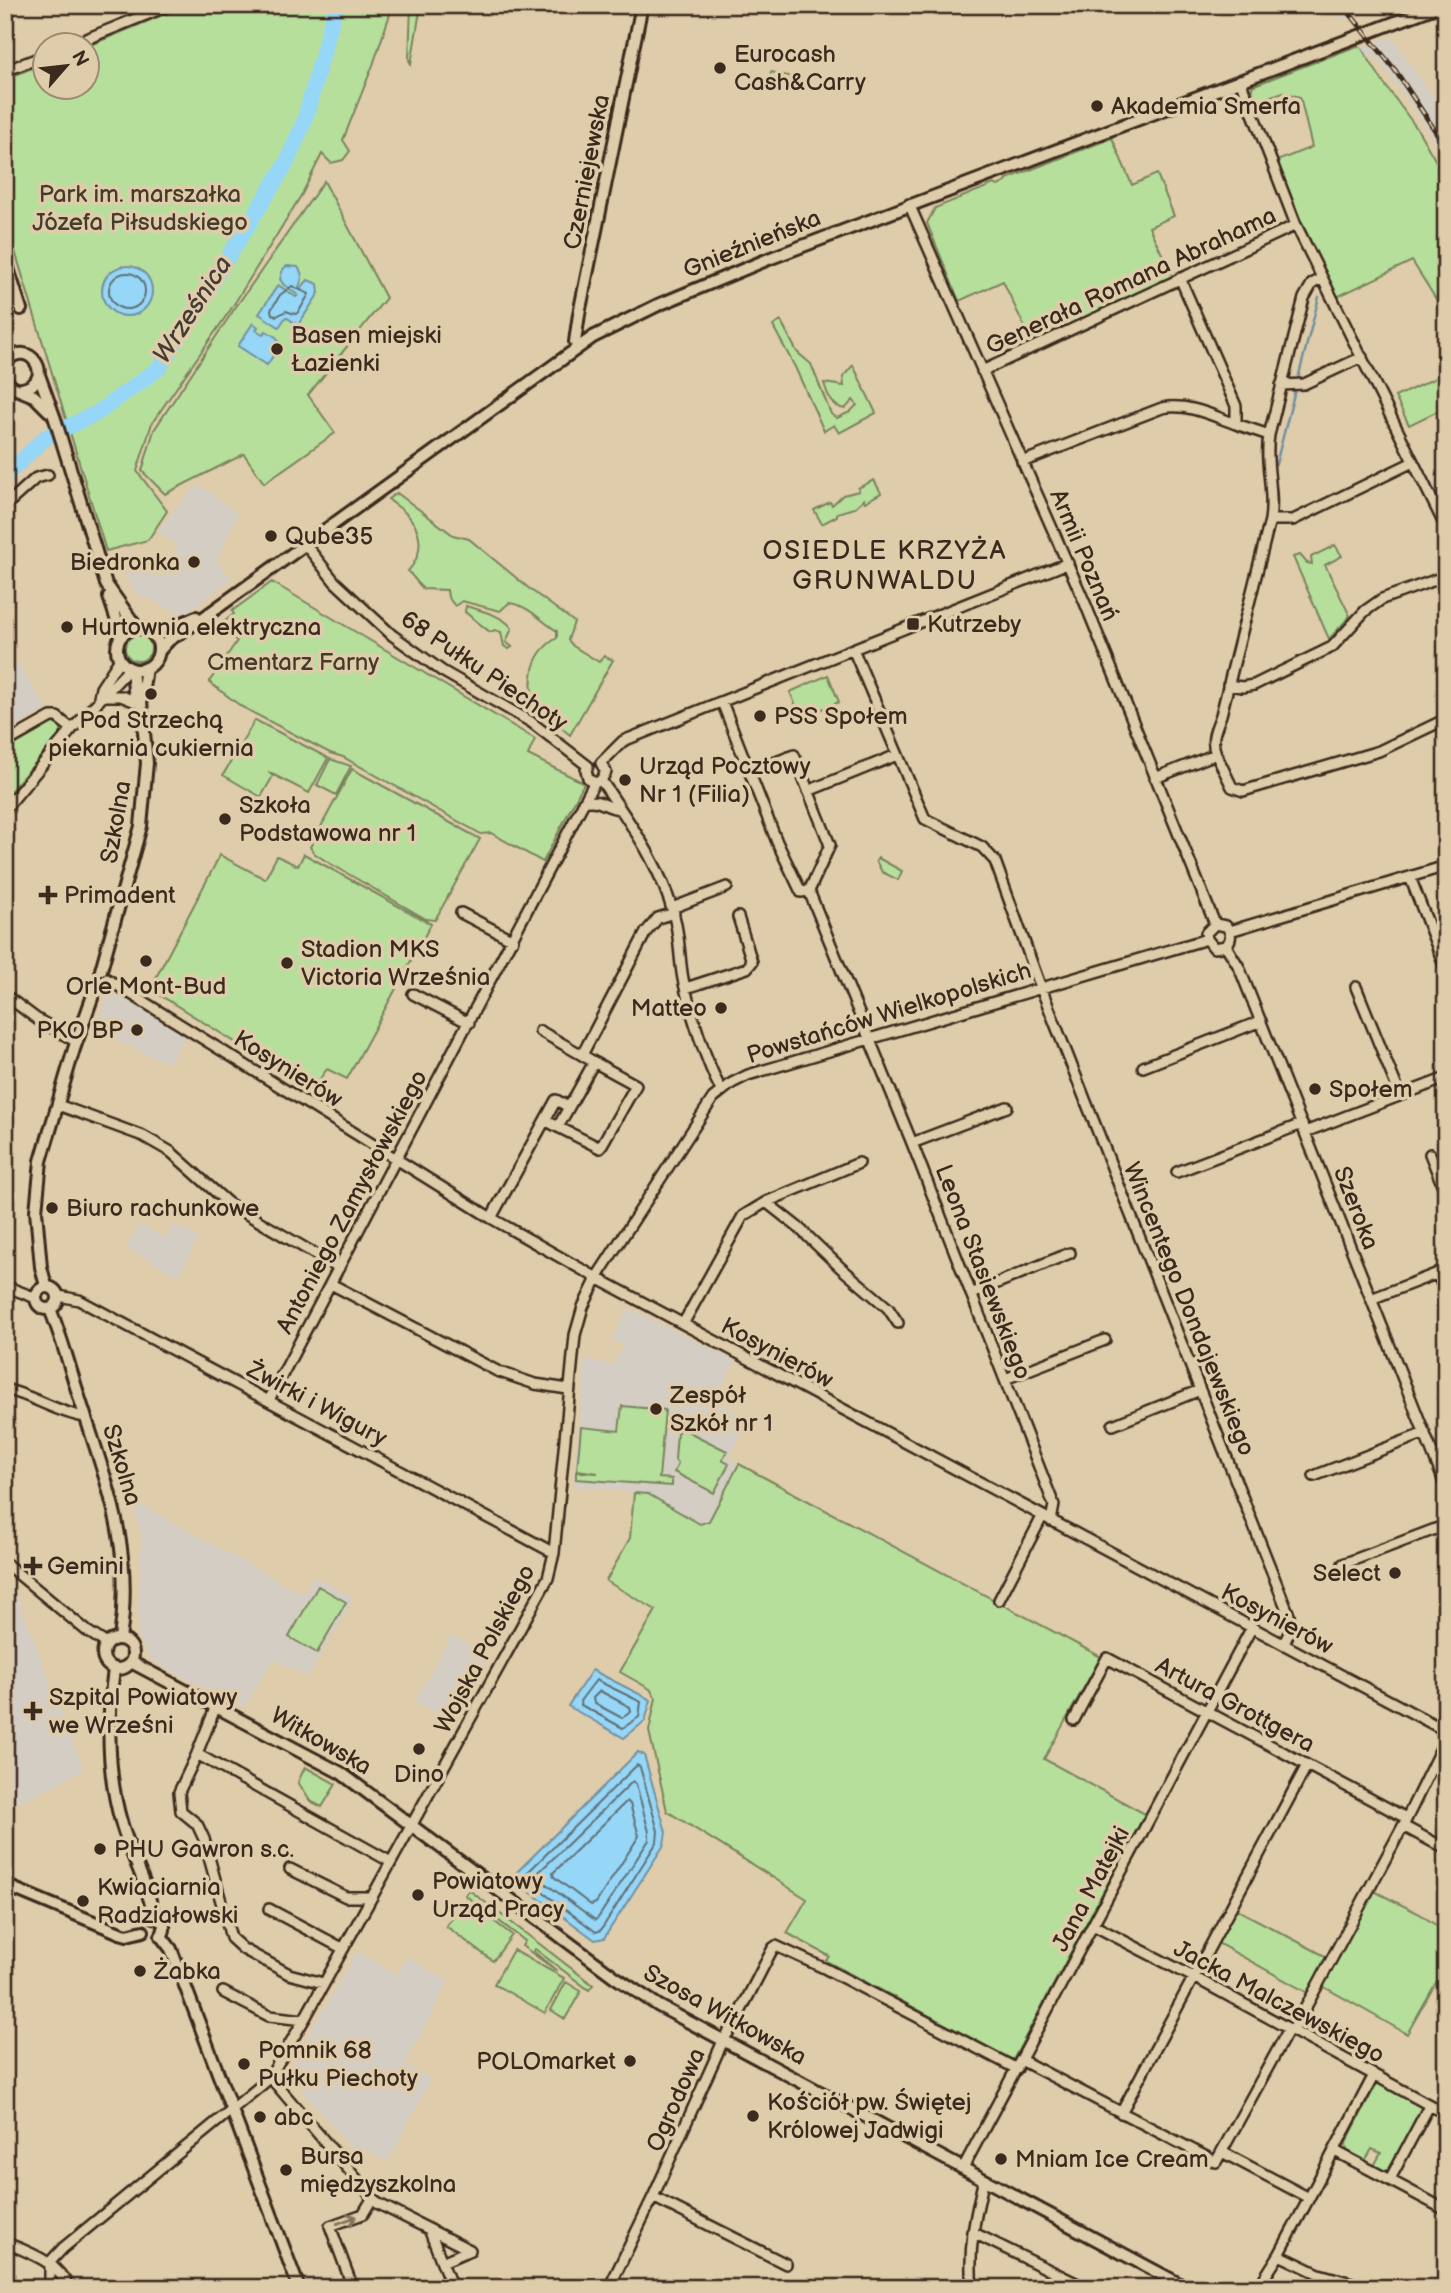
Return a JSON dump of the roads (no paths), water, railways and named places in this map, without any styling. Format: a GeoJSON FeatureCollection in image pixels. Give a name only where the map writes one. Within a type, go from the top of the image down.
{"type":"FeatureCollection","features":[{"type":"Feature","properties":{"kind":"street"},"geometry":{"type":"LineString","coordinates":[[102,33],[170,5]]}},
{"type":"Feature","properties":{"kind":"street","name":"Czerniejewska"},"geometry":{"type":"LineString","coordinates":[[578,347],[575,342],[579,314],[642,5]]}},
{"type":"Feature","properties":{"kind":"street","name":"Gnieźnieńska"},"geometry":{"type":"LineString","coordinates":[[159,651],[169,640],[578,347],[613,326],[714,280],[909,204],[1441,5]]}},
{"type":"Feature","properties":{"kind":"street"},"geometry":{"type":"LineString","coordinates":[[5,71],[32,60]]}},
{"type":"Feature","properties":{"kind":"street"},"geometry":{"type":"LineString","coordinates":[[1240,80],[1296,225],[1446,528]]}},
{"type":"Feature","properties":{"kind":"street","name":"Armii Poznań"},"geometry":{"type":"LineString","coordinates":[[909,204],[1068,563],[1215,924]]}},
{"type":"Feature","properties":{"kind":"street","name":"Generała Romana Abrahama"},"geometry":{"type":"LineString","coordinates":[[982,371],[1296,225]]}},
{"type":"Feature","properties":{"kind":"street"},"geometry":{"type":"LineString","coordinates":[[5,259],[21,309]]}},
{"type":"Feature","properties":{"kind":"street"},"geometry":{"type":"LineString","coordinates":[[1180,278],[1237,406],[1236,424]]}},
{"type":"Feature","properties":{"kind":"street"},"geometry":{"type":"LineString","coordinates":[[1322,278],[1312,284],[1304,298],[1269,435],[1267,448],[1272,491],[1270,520],[1214,730],[1213,747],[1232,787],[1243,791],[1379,751],[1446,719]]}},
{"type":"Feature","properties":{"kind":"street"},"geometry":{"type":"LineString","coordinates":[[7,358],[22,353],[33,358],[39,369],[33,385],[22,389]]}},
{"type":"Feature","properties":{"kind":"street"},"geometry":{"type":"LineString","coordinates":[[1281,385],[1304,384],[1362,357]]}},
{"type":"Feature","properties":{"kind":"street"},"geometry":{"type":"LineString","coordinates":[[38,375],[55,419],[122,636],[117,647],[120,659],[131,669]]}},
{"type":"Feature","properties":{"kind":"street"},"geometry":{"type":"LineString","coordinates":[[5,379],[12,387],[34,396],[55,419]]}},
{"type":"Feature","properties":{"kind":"street"},"geometry":{"type":"LineString","coordinates":[[1022,462],[1173,406],[1195,409],[1269,435]]}},
{"type":"Feature","properties":{"kind":"street"},"geometry":{"type":"LineString","coordinates":[[1270,520],[1293,520],[1413,462]]}},
{"type":"Feature","properties":{"kind":"street"},"geometry":{"type":"LineString","coordinates":[[5,506],[36,478],[48,475]]}},
{"type":"Feature","properties":{"kind":"street","name":"68 Pułku Piechoty"},"geometry":{"type":"LineString","coordinates":[[305,544],[335,582],[393,635],[442,671],[531,722],[588,766]]}},
{"type":"Feature","properties":{"kind":"street"},"geometry":{"type":"LineString","coordinates":[[601,763],[623,741],[1068,563]]}},
{"type":"Feature","properties":{"kind":"street"},"geometry":{"type":"LineString","coordinates":[[1228,685],[1254,685],[1332,647],[1365,611],[1382,599],[1446,576]]}},
{"type":"Feature","properties":{"kind":"street"},"geometry":{"type":"LineString","coordinates":[[5,809],[100,698],[131,669],[146,668],[155,661],[159,651],[156,639],[142,629],[108,588]]}},
{"type":"Feature","properties":{"kind":"street","name":"Gnieźnieńska"},"geometry":{"type":"LineString","coordinates":[[142,629],[166,630],[215,609]]}},
{"type":"Feature","properties":{"kind":"street"},"geometry":{"type":"LineString","coordinates":[[122,636],[142,629]]}},
{"type":"Feature","properties":{"kind":"street","name":"Wincentego Dondajewskiego"},"geometry":{"type":"LineString","coordinates":[[853,649],[925,819],[982,847],[995,861],[1041,988],[1289,1615],[1291,1628],[1284,1644]]}},
{"type":"Feature","properties":{"kind":"street"},"geometry":{"type":"LineString","coordinates":[[100,698],[101,688],[120,659]]}},
{"type":"Feature","properties":{"kind":"street","name":"Szkolna"},"geometry":{"type":"LineString","coordinates":[[46,1286],[38,1240],[37,1190],[41,1161],[77,1042],[102,978],[141,826],[147,763],[141,686],[146,668]]}},
{"type":"Feature","properties":{"kind":"street","name":"Szkolna"},"geometry":{"type":"LineString","coordinates":[[131,669],[135,702],[142,720]]}},
{"type":"Feature","properties":{"kind":"street"},"geometry":{"type":"LineString","coordinates":[[100,698],[121,696],[135,702]]}},
{"type":"Feature","properties":{"kind":"street"},"geometry":{"type":"LineString","coordinates":[[722,702],[750,772],[794,755],[830,845],[809,891]]}},
{"type":"Feature","properties":{"kind":"street"},"geometry":{"type":"LineString","coordinates":[[5,743],[51,717],[57,717],[72,729]]}},
{"type":"Feature","properties":{"kind":"street"},"geometry":{"type":"LineString","coordinates":[[1155,778],[1216,754]]}},
{"type":"Feature","properties":{"kind":"street"},"geometry":{"type":"LineString","coordinates":[[808,791],[897,755]]}},
{"type":"Feature","properties":{"kind":"street"},"geometry":{"type":"LineString","coordinates":[[601,763],[588,766],[586,774],[598,782],[620,809],[654,861],[673,910],[686,988],[709,1067],[721,1090]]}},
{"type":"Feature","properties":{"kind":"street"},"geometry":{"type":"LineString","coordinates":[[598,782],[606,772],[601,763]]}},
{"type":"Feature","properties":{"kind":"street","name":"Leona Stasiewskiego"},"geometry":{"type":"LineString","coordinates":[[750,772],[777,842],[801,892],[809,891],[912,1143],[1054,1505],[1047,1519]]}},
{"type":"Feature","properties":{"kind":"street","name":"Antoniego Zamysłowskiego"},"geometry":{"type":"LineString","coordinates":[[269,1400],[513,940],[583,802],[598,782]]}},
{"type":"Feature","properties":{"kind":"street"},"geometry":{"type":"LineString","coordinates":[[583,802],[600,801],[613,809],[620,809]]}},
{"type":"Feature","properties":{"kind":"street"},"geometry":{"type":"LineString","coordinates":[[1230,931],[1446,866]]}},
{"type":"Feature","properties":{"kind":"street"},"geometry":{"type":"LineString","coordinates":[[1410,877],[1446,970]]}},
{"type":"Feature","properties":{"kind":"street"},"geometry":{"type":"LineString","coordinates":[[582,1055],[646,932],[658,918],[727,887]]}},
{"type":"Feature","properties":{"kind":"street"},"geometry":{"type":"LineString","coordinates":[[461,913],[513,940]]}},
{"type":"Feature","properties":{"kind":"street"},"geometry":{"type":"LineString","coordinates":[[686,988],[747,968],[752,962],[738,917]]}},
{"type":"Feature","properties":{"kind":"street"},"geometry":{"type":"LineString","coordinates":[[1215,924],[1221,924],[1230,931],[1230,942],[1226,946],[1214,948],[1206,939],[1206,933],[1215,924]]}},
{"type":"Feature","properties":{"kind":"street","name":"Powstańców Wielkopolskich"},"geometry":{"type":"LineString","coordinates":[[597,1278],[691,1129],[721,1090],[748,1075],[1206,939]]}},
{"type":"Feature","properties":{"kind":"street","name":"Szeroka"},"geometry":{"type":"LineString","coordinates":[[1226,946],[1239,967],[1261,1021],[1446,1487]]}},
{"type":"Feature","properties":{"kind":"street","name":"Kosynierów"},"geometry":{"type":"LineString","coordinates":[[102,978],[144,1000],[491,1218],[597,1278],[1446,1731]]}},
{"type":"Feature","properties":{"kind":"street"},"geometry":{"type":"LineString","coordinates":[[1356,988],[1400,1095]]}},
{"type":"Feature","properties":{"kind":"street"},"geometry":{"type":"LineString","coordinates":[[413,993],[469,1023]]}},
{"type":"Feature","properties":{"kind":"street"},"geometry":{"type":"LineString","coordinates":[[5,995],[37,1019],[77,1042]]}},
{"type":"Feature","properties":{"kind":"street"},"geometry":{"type":"LineString","coordinates":[[1143,1067],[1261,1021]]}},
{"type":"Feature","properties":{"kind":"street"},"geometry":{"type":"LineString","coordinates":[[540,1031],[636,1085],[600,1148],[545,1120]]}},
{"type":"Feature","properties":{"kind":"street"},"geometry":{"type":"LineString","coordinates":[[558,1127],[594,1062]]}},
{"type":"Feature","properties":{"kind":"street"},"geometry":{"type":"LineString","coordinates":[[1177,1172],[1446,1077]]}},
{"type":"Feature","properties":{"kind":"street"},"geometry":{"type":"LineString","coordinates":[[491,1218],[556,1100],[569,1107]]}},
{"type":"Feature","properties":{"kind":"street"},"geometry":{"type":"LineString","coordinates":[[58,1105],[143,1136],[171,1152],[228,1203],[339,1268]]}},
{"type":"Feature","properties":{"kind":"street"},"geometry":{"type":"LineString","coordinates":[[912,1143],[1007,1107]]}},
{"type":"Feature","properties":{"kind":"street"},"geometry":{"type":"LineString","coordinates":[[1430,1154],[1446,1194]]}},
{"type":"Feature","properties":{"kind":"street"},"geometry":{"type":"LineString","coordinates":[[683,1324],[738,1221],[747,1212],[859,1163]]}},
{"type":"Feature","properties":{"kind":"street"},"geometry":{"type":"LineString","coordinates":[[766,1202],[888,1308],[898,1323]]}},
{"type":"Feature","properties":{"kind":"street"},"geometry":{"type":"LineString","coordinates":[[971,1294],[1070,1253]]}},
{"type":"Feature","properties":{"kind":"street"},"geometry":{"type":"LineString","coordinates":[[1371,1299],[1442,1271],[1446,1293]]}},
{"type":"Feature","properties":{"kind":"street","name":"Wojska Polskiego"},"geometry":{"type":"LineString","coordinates":[[50,2262],[63,2248],[270,2077],[304,2020],[548,1578],[554,1553],[568,1389],[578,1320],[597,1278]]}},
{"type":"Feature","properties":{"kind":"street"},"geometry":{"type":"LineString","coordinates":[[331,1284],[496,1371],[535,1384],[568,1389]]}},
{"type":"Feature","properties":{"kind":"street"},"geometry":{"type":"LineString","coordinates":[[5,1286],[36,1298]]}},
{"type":"Feature","properties":{"kind":"street"},"geometry":{"type":"LineString","coordinates":[[46,1286],[54,1289],[58,1296],[57,1304],[50,1309],[39,1306],[36,1298],[40,1289],[46,1286]]}},
{"type":"Feature","properties":{"kind":"street","name":"Żwirki i Wigury"},"geometry":{"type":"LineString","coordinates":[[58,1296],[79,1300],[554,1553]]}},
{"type":"Feature","properties":{"kind":"street","name":"Szkolna"},"geometry":{"type":"LineString","coordinates":[[50,1309],[109,1489],[122,1550],[124,1597],[120,1639]]}},
{"type":"Feature","properties":{"kind":"street"},"geometry":{"type":"LineString","coordinates":[[1005,1379],[1105,1340]]}},
{"type":"Feature","properties":{"kind":"street"},"geometry":{"type":"LineString","coordinates":[[5,1389],[27,1394],[66,1413],[85,1417]]}},
{"type":"Feature","properties":{"kind":"street"},"geometry":{"type":"LineString","coordinates":[[1113,1425],[1200,1390]]}},
{"type":"Feature","properties":{"kind":"street"},"geometry":{"type":"LineString","coordinates":[[1314,1476],[1425,1433]]}},
{"type":"Feature","properties":{"kind":"street"},"geometry":{"type":"LineString","coordinates":[[999,1600],[1047,1519]]}},
{"type":"Feature","properties":{"kind":"street"},"geometry":{"type":"LineString","coordinates":[[1343,1564],[1446,1525]]}},
{"type":"Feature","properties":{"kind":"street"},"geometry":{"type":"LineString","coordinates":[[5,1563],[87,1631],[107,1644]]}},
{"type":"Feature","properties":{"kind":"street","name":"Jana Matejki"},"geometry":{"type":"LineString","coordinates":[[963,2168],[1252,1627]]}},
{"type":"Feature","properties":{"kind":"street"},"geometry":{"type":"LineString","coordinates":[[120,1639],[132,1648],[133,1655],[131,1662],[122,1669],[108,1665],[103,1651],[107,1644],[120,1639]]}},
{"type":"Feature","properties":{"kind":"street","name":"Artura Grottgera"},"geometry":{"type":"LineString","coordinates":[[1074,1720],[1107,1658],[1307,1765],[1446,1849]]}},
{"type":"Feature","properties":{"kind":"street","name":"Witkowska"},"geometry":{"type":"LineString","coordinates":[[131,1662],[341,1773],[411,1825]]}},
{"type":"Feature","properties":{"kind":"street"},"geometry":{"type":"LineString","coordinates":[[114,1668],[110,1756],[116,1803],[146,1886],[154,1917]]}},
{"type":"Feature","properties":{"kind":"street"},"geometry":{"type":"LineString","coordinates":[[216,1706],[179,1792],[181,1811],[197,1824],[204,1839],[231,1938],[243,1949],[289,1974],[323,1983]]}},
{"type":"Feature","properties":{"kind":"street"},"geometry":{"type":"LineString","coordinates":[[1019,2064],[1216,2162],[1405,1822],[1446,1738]]}},
{"type":"Feature","properties":{"kind":"street"},"geometry":{"type":"LineString","coordinates":[[197,1754],[391,1862]]}},
{"type":"Feature","properties":{"kind":"street"},"geometry":{"type":"LineString","coordinates":[[1121,2113],[1307,1765]]}},
{"type":"Feature","properties":{"kind":"street","name":"Szosa Witkowska"},"geometry":{"type":"LineString","coordinates":[[411,1825],[633,1990],[984,2179],[1168,2283],[1187,2288]]}},
{"type":"Feature","properties":{"kind":"street"},"geometry":{"type":"LineString","coordinates":[[290,1869],[346,1897],[370,1897]]}},
{"type":"Feature","properties":{"kind":"street"},"geometry":{"type":"LineString","coordinates":[[5,1885],[120,1933],[127,1935],[143,1931]]}},
{"type":"Feature","properties":{"kind":"street"},"geometry":{"type":"LineString","coordinates":[[269,1909],[342,1948]]}},
{"type":"Feature","properties":{"kind":"street"},"geometry":{"type":"LineString","coordinates":[[154,1917],[164,1924],[161,1936],[150,1939],[143,1931],[145,1921],[154,1917]]}},
{"type":"Feature","properties":{"kind":"street","name":"Jacka Malczewskiego"},"geometry":{"type":"LineString","coordinates":[[1093,1925],[1446,2114]]}},
{"type":"Feature","properties":{"kind":"street"},"geometry":{"type":"LineString","coordinates":[[161,1936],[171,1949],[299,2288]]}},
{"type":"Feature","properties":{"kind":"street","name":"Ogrodowa"},"geometry":{"type":"LineString","coordinates":[[609,2288],[723,2040],[776,1946],[1019,2064]]}},
{"type":"Feature","properties":{"kind":"street"},"geometry":{"type":"LineString","coordinates":[[223,1992],[269,2016],[304,2020]]}},
{"type":"Feature","properties":{"kind":"street"},"geometry":{"type":"LineString","coordinates":[[1258,2288],[1279,2255],[1374,2075]]}},
{"type":"Feature","properties":{"kind":"street"},"geometry":{"type":"LineString","coordinates":[[270,2077],[372,2199],[470,2250],[442,2262]]}},
{"type":"Feature","properties":{"kind":"street"},"geometry":{"type":"LineString","coordinates":[[1390,2179],[1429,2106]]}},
{"type":"Feature","properties":{"kind":"street"},"geometry":{"type":"LineString","coordinates":[[1335,2151],[1446,2210]]}},
{"type":"Feature","properties":{"kind":"street"},"geometry":{"type":"LineString","coordinates":[[1222,2152],[1309,2198]]}},
{"type":"Feature","properties":{"kind":"street"},"geometry":{"type":"LineString","coordinates":[[972,2288],[972,2232],[984,2179]]}},
{"type":"Feature","properties":{"kind":"street"},"geometry":{"type":"LineString","coordinates":[[653,2197],[786,2264]]}},
{"type":"Feature","properties":{"kind":"street"},"geometry":{"type":"LineString","coordinates":[[353,2288],[330,2226],[363,2214],[372,2199]]}},
{"type":"Feature","properties":{"kind":"street"},"geometry":{"type":"LineString","coordinates":[[429,2229],[452,2288]]}},
{"type":"Feature","properties":{"kind":"street"},"geometry":{"type":"LineString","coordinates":[[972,2232],[1086,2288]]}},
{"type":"Feature","properties":{"kind":"street"},"geometry":{"type":"LineString","coordinates":[[5,2242],[50,2262],[63,2275],[69,2288]]}},
{"type":"Feature","properties":{"kind":"street"},"geometry":{"type":"LineString","coordinates":[[1279,2255],[1318,2274],[1370,2288]]}},
{"type":"Feature","properties":{"kind":"street"},"geometry":{"type":"LineString","coordinates":[[50,2262],[50,2288]]}},
{"type":"Feature","properties":{"kind":"water"},"geometry":{"type":"Polygon","coordinates":[[[127,266],[145,273],[152,291],[145,309],[127,316],[109,309],[102,291],[109,273],[127,266]]]}},
{"type":"Feature","properties":{"kind":"water"},"geometry":{"type":"Polygon","coordinates":[[[287,266],[298,267],[300,270],[302,277],[299,287],[308,280],[318,284],[319,293],[298,325],[286,317],[279,327],[259,314],[278,285],[296,297],[298,295],[280,279],[287,266]]]}},
{"type":"Feature","properties":{"kind":"water"},"geometry":{"type":"Polygon","coordinates":[[[253,323],[258,327],[256,330],[263,334],[266,331],[281,344],[267,365],[238,346],[253,323]]]}},
{"type":"Feature","properties":{"kind":"water"},"geometry":{"type":"Polygon","coordinates":[[[592,1670],[651,1700],[645,1721],[624,1738],[568,1706],[592,1670]]]}},
{"type":"Feature","properties":{"kind":"water"},"geometry":{"type":"Polygon","coordinates":[[[638,1752],[644,1755],[666,1832],[664,1845],[604,1938],[595,1940],[511,1878],[638,1752]]]}},
{"type":"Feature","properties":{"kind":"waterway","name":"Wrześnica"},"geometry":{"type":"LineString","coordinates":[[5,476],[46,437],[97,413],[159,368],[286,164],[304,122],[336,5]]}},
{"type":"Feature","properties":{"kind":"waterway"},"geometry":{"type":"LineString","coordinates":[[1276,464],[1319,297]]}},
{"type":"Feature","properties":{"kind":"railway"},"geometry":{"type":"LineString","coordinates":[[1343,5],[1395,70],[1446,147]]}},
{"type":"Feature","properties":{"kind":"place","name":"Eurocash Cash&Carry"},"geometry":{"type":"Point","coordinates":[720,68]}},
{"type":"Feature","properties":{"kind":"place","name":"Akademia Smerfa"},"geometry":{"type":"Point","coordinates":[1097,106]}},
{"type":"Feature","properties":{"kind":"place","name":"Basen miejski Łazienki"},"geometry":{"type":"Point","coordinates":[277,349]}},
{"type":"Feature","properties":{"kind":"place","name":"Qube35"},"geometry":{"type":"Point","coordinates":[271,536]}},
{"type":"Feature","properties":{"kind":"place","name":"Biedronka"},"geometry":{"type":"Point","coordinates":[194,562]}},
{"type":"Feature","properties":{"kind":"place","name":"Kutrzeby"},"geometry":{"type":"Point","coordinates":[913,624]}},
{"type":"Feature","properties":{"kind":"place","name":"Hurtownia elektryczna"},"geometry":{"type":"Point","coordinates":[67,627]}},
{"type":"Feature","properties":{"kind":"place","name":"Pod Strzechą piekarnia cukiernia"},"geometry":{"type":"Point","coordinates":[151,694]}},
{"type":"Feature","properties":{"kind":"place","name":"PSS Społem"},"geometry":{"type":"Point","coordinates":[760,716]}},
{"type":"Feature","properties":{"kind":"place","name":"Urząd Pocztowy Nr 1 (Filia)"},"geometry":{"type":"Point","coordinates":[625,780]}},
{"type":"Feature","properties":{"kind":"place","name":"Szkoła Podstawowa nr 1"},"geometry":{"type":"Point","coordinates":[225,819]}},
{"type":"Feature","properties":{"kind":"place","name":"Primadent"},"geometry":{"type":"Point","coordinates":[48,895]}},
{"type":"Feature","properties":{"kind":"place","name":"Orle Mont-Bud"},"geometry":{"type":"Point","coordinates":[146,961]}},
{"type":"Feature","properties":{"kind":"place","name":"Stadion MKS Victoria Września"},"geometry":{"type":"Point","coordinates":[287,963]}},
{"type":"Feature","properties":{"kind":"place","name":"Matteo"},"geometry":{"type":"Point","coordinates":[721,1008]}},
{"type":"Feature","properties":{"kind":"place","name":"PKO BP"},"geometry":{"type":"Point","coordinates":[137,1030]}},
{"type":"Feature","properties":{"kind":"place","name":"Społem"},"geometry":{"type":"Point","coordinates":[1315,1089]}},
{"type":"Feature","properties":{"kind":"place","name":"Biuro rachunkowe"},"geometry":{"type":"Point","coordinates":[52,1208]}},
{"type":"Feature","properties":{"kind":"place","name":"Zespół Szkół nr 1"},"geometry":{"type":"Point","coordinates":[656,1409]}},
{"type":"Feature","properties":{"kind":"place","name":"Gemini"},"geometry":{"type":"Point","coordinates":[33,1566]}},
{"type":"Feature","properties":{"kind":"place","name":"Select"},"geometry":{"type":"Point","coordinates":[1395,1573]}},
{"type":"Feature","properties":{"kind":"place","name":"Szpital Powiatowy we Wrześni"},"geometry":{"type":"Point","coordinates":[33,1711]}},
{"type":"Feature","properties":{"kind":"place","name":"Dino"},"geometry":{"type":"Point","coordinates":[419,1749]}},
{"type":"Feature","properties":{"kind":"place","name":"PHU Gawron s.c."},"geometry":{"type":"Point","coordinates":[100,1849]}},
{"type":"Feature","properties":{"kind":"place","name":"Powiatowy Urząd Pracy"},"geometry":{"type":"Point","coordinates":[418,1895]}},
{"type":"Feature","properties":{"kind":"place","name":"Kwiaciarnia Radziałowski"},"geometry":{"type":"Point","coordinates":[83,1901]}},
{"type":"Feature","properties":{"kind":"place","name":"Żabka"},"geometry":{"type":"Point","coordinates":[140,1971]}},
{"type":"Feature","properties":{"kind":"place","name":"POLOmarket"},"geometry":{"type":"Point","coordinates":[630,2061]}},
{"type":"Feature","properties":{"kind":"place","name":"Pomnik 68 Pułku Piechoty"},"geometry":{"type":"Point","coordinates":[244,2064]}},
{"type":"Feature","properties":{"kind":"place","name":"Kościół pw. Świętej Królowej Jadwigi"},"geometry":{"type":"Point","coordinates":[753,2116]}},
{"type":"Feature","properties":{"kind":"place","name":"abc"},"geometry":{"type":"Point","coordinates":[260,2117]}},
{"type":"Feature","properties":{"kind":"place","name":"Mniam Ice Cream"},"geometry":{"type":"Point","coordinates":[1001,2159]}},
{"type":"Feature","properties":{"kind":"place","name":"Bursa międzyszkolna"},"geometry":{"type":"Point","coordinates":[286,2170]}},
{"type":"Feature","properties":{"kind":"district","name":"OSIEDLE KRZYŻA GRUNWALDU"},"geometry":{"type":"Point","coordinates":[885,566]}},
{"type":"Feature","properties":{"kind":"park label","name":"Park im. marszałka Józefa Piłsudskiego"},"geometry":{"type":"Point","coordinates":[140,208]}},
{"type":"Feature","properties":{"kind":"park label","name":"Cmentarz Farny"},"geometry":{"type":"Point","coordinates":[293,662]}}]}
